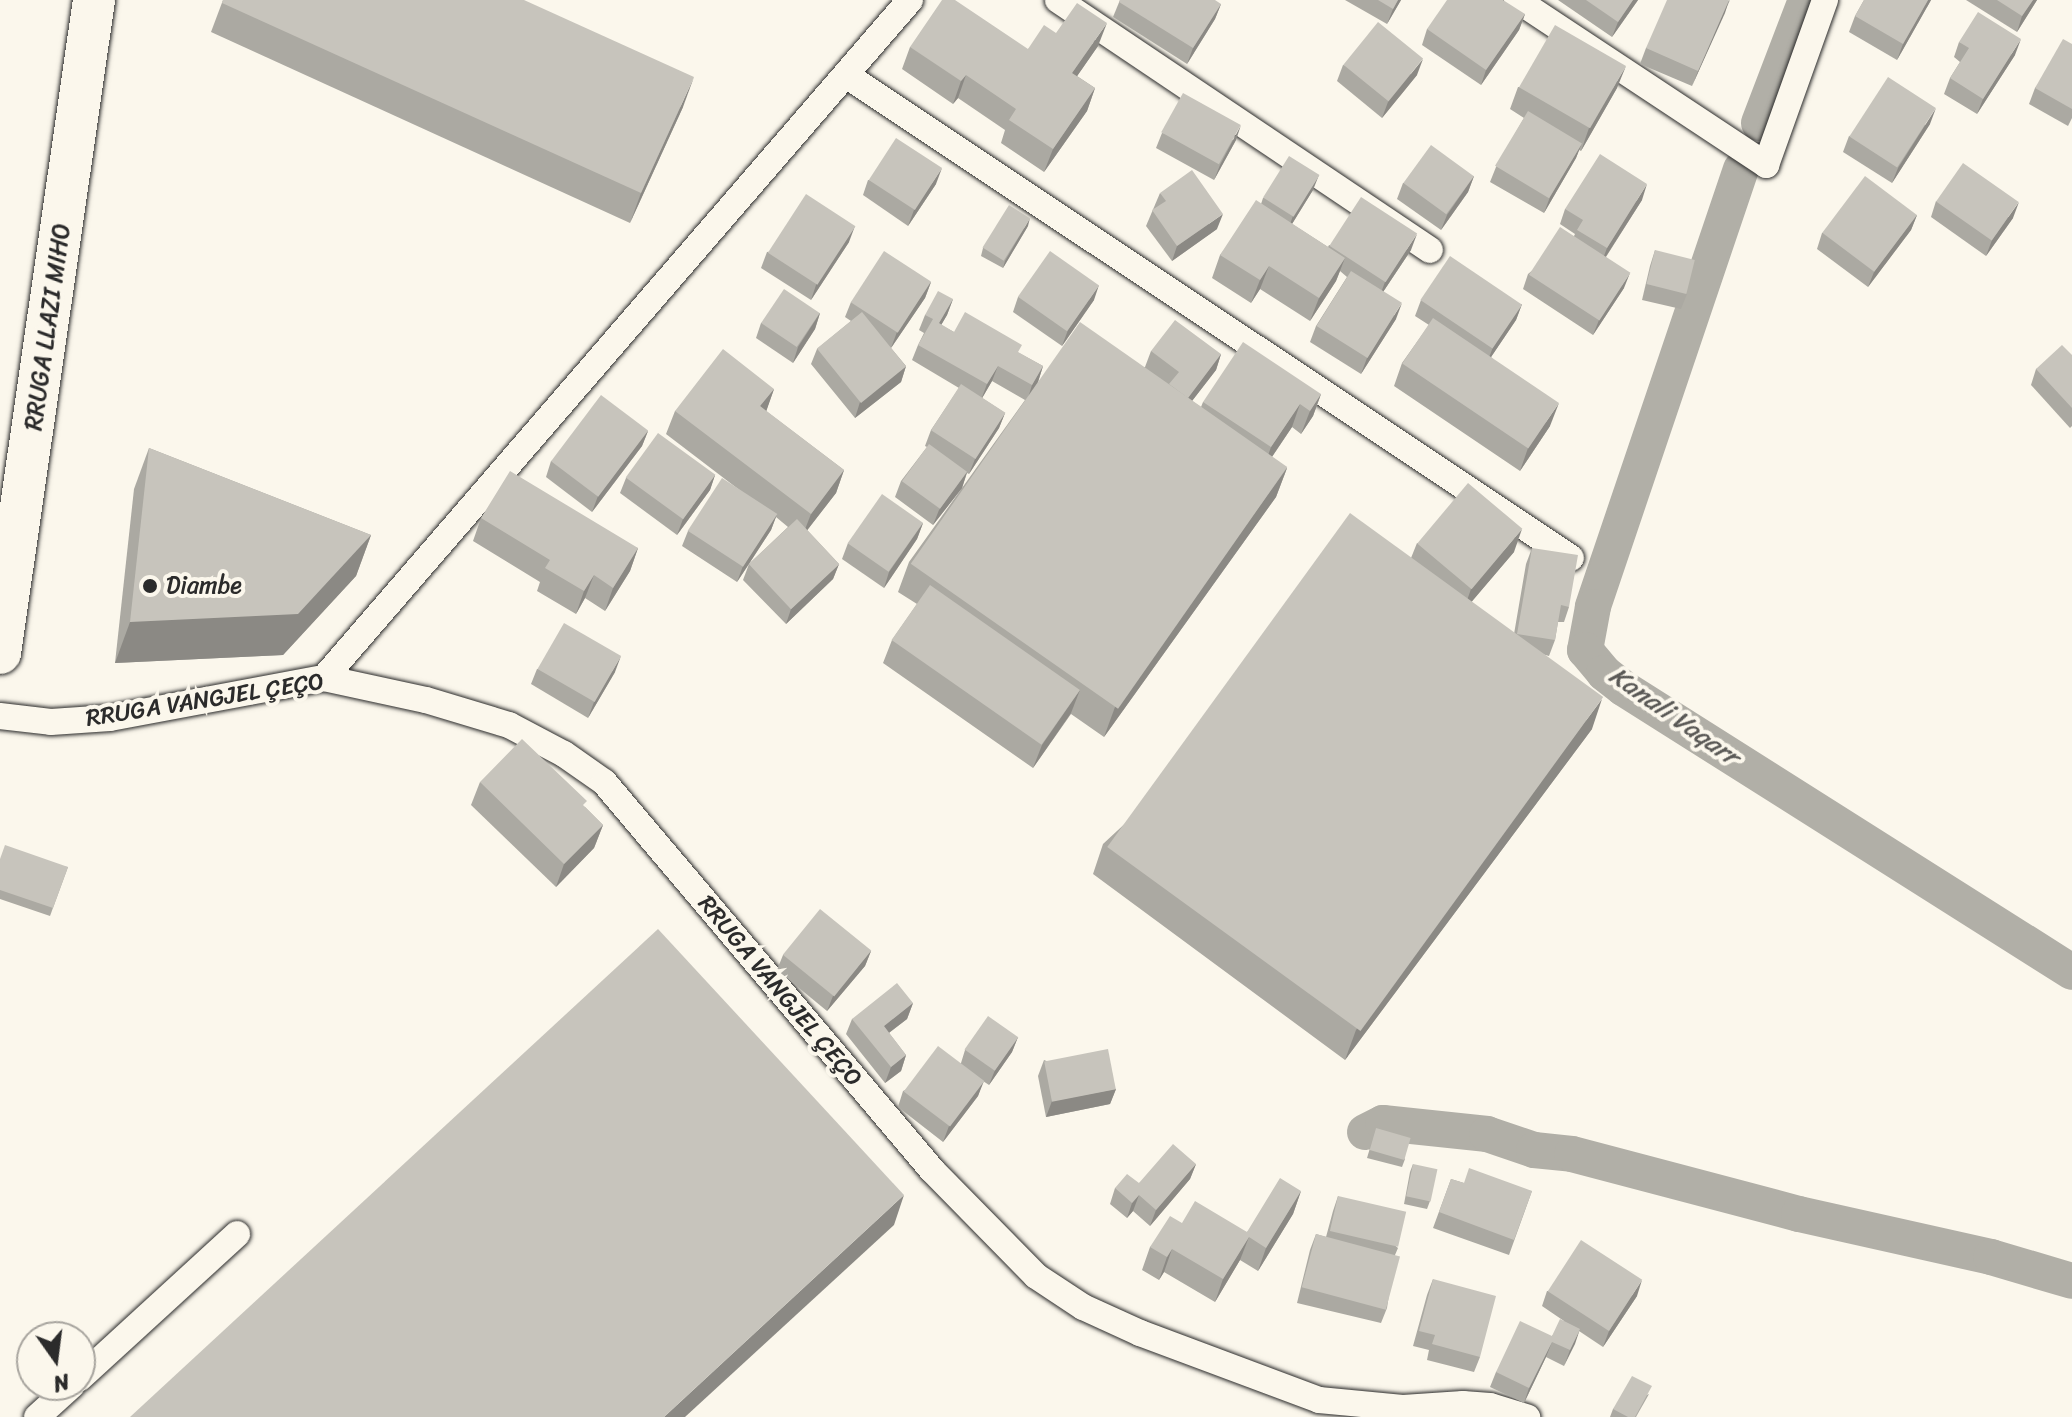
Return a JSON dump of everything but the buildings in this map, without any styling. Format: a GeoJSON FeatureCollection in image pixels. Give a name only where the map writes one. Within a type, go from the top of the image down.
{"type":"FeatureCollection","features":[{"type":"Feature","properties":{"kind":"main road","name":"RRUGA LLAZI MIHO"},"geometry":{"type":"LineString","coordinates":[[0,653],[94,0]]}},
{"type":"Feature","properties":{"kind":"street"},"geometry":{"type":"LineString","coordinates":[[324,678],[910,0]]}},
{"type":"Feature","properties":{"kind":"street"},"geometry":{"type":"LineString","coordinates":[[1058,0],[1430,250]]}},
{"type":"Feature","properties":{"kind":"street"},"geometry":{"type":"LineString","coordinates":[[1517,0],[1766,165],[1825,0]]}},
{"type":"Feature","properties":{"kind":"street"},"geometry":{"type":"LineString","coordinates":[[846,75],[1571,558]]}},
{"type":"Feature","properties":{"kind":"street","name":"RRUGA VANGJEL ÇEÇO"},"geometry":{"type":"LineString","coordinates":[[0,716],[51,722],[110,718],[324,678],[426,700],[509,725],[564,754],[604,782],[932,1170],[1036,1276],[1083,1307],[1140,1333],[1319,1400],[1403,1408],[1463,1404],[1490,1406],[1527,1417]]}},
{"type":"Feature","properties":{"kind":"street"},"geometry":{"type":"LineString","coordinates":[[96,1363],[237,1234]]}},
{"type":"Feature","properties":{"kind":"street"},"geometry":{"type":"LineString","coordinates":[[37,1417],[54,1401]]}},
{"type":"Feature","properties":{"kind":"waterway"},"geometry":{"type":"LineString","coordinates":[[1759,123],[1806,0]]}},
{"type":"Feature","properties":{"kind":"waterway","name":"Kanali Vaqarr"},"geometry":{"type":"LineString","coordinates":[[1741,169],[1593,607],[1585,650],[1604,673],[1623,688],[2072,972]]}},
{"type":"Feature","properties":{"kind":"waterway"},"geometry":{"type":"LineString","coordinates":[[1365,1132],[1383,1123],[1487,1134],[1534,1150],[1572,1154],[1799,1214],[1991,1257],[2072,1281]]}},
{"type":"Feature","properties":{"kind":"place","name":"Diambe"},"geometry":{"type":"Point","coordinates":[150,586]}}]}
